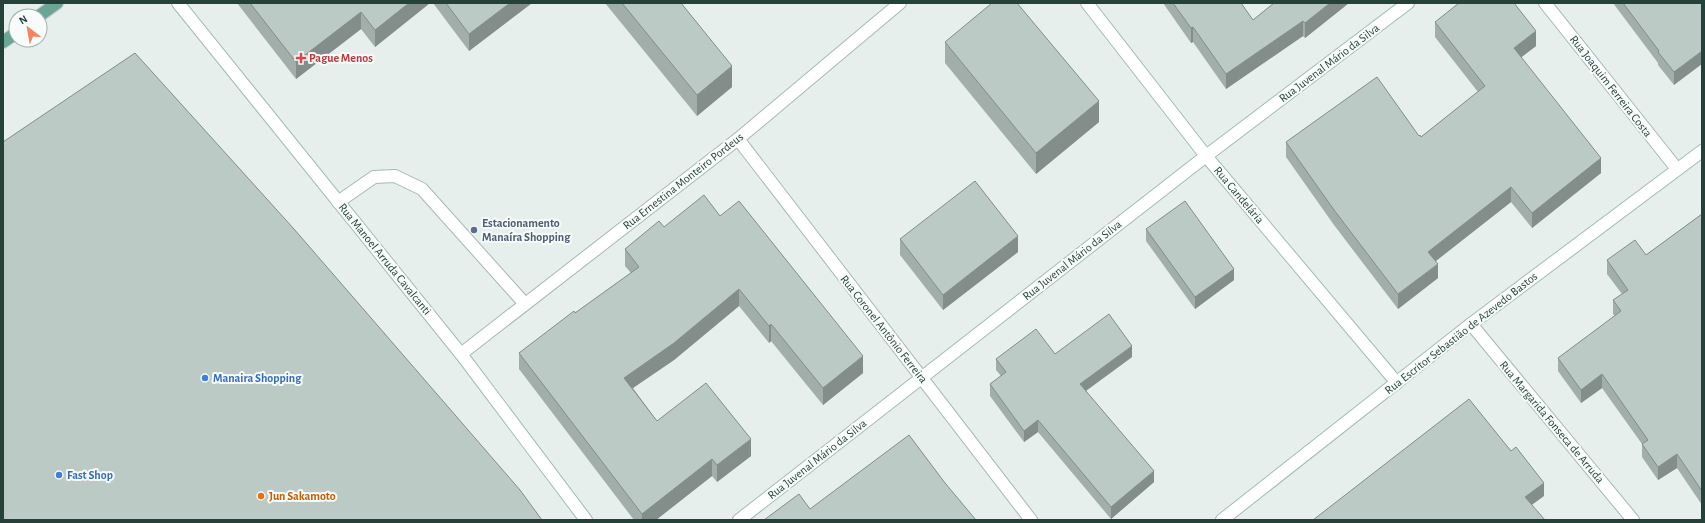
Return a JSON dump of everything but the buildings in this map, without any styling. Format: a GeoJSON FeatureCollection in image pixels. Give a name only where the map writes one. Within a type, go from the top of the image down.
{"type":"FeatureCollection","features":[{"type":"Feature","properties":{"kind":"main road"},"geometry":{"type":"LineString","coordinates":[[48,10],[57,3]]}},
{"type":"Feature","properties":{"kind":"main road","name":"Rua Manoel Arruda Cavalcanti"},"geometry":{"type":"LineString","coordinates":[[178,3],[461,354],[586,520]]}},
{"type":"Feature","properties":{"kind":"main road","name":"Rua Ernestina Monteiro Pordeus"},"geometry":{"type":"LineString","coordinates":[[461,354],[738,139],[900,3]]}},
{"type":"Feature","properties":{"kind":"main road","name":"Rua Candelária"},"geometry":{"type":"LineString","coordinates":[[1087,3],[1206,156],[1397,383]]}},
{"type":"Feature","properties":{"kind":"main road","name":"Rua Juvenal Mário da Silva"},"geometry":{"type":"LineString","coordinates":[[739,520],[1206,156],[1408,3]]}},
{"type":"Feature","properties":{"kind":"main road","name":"Rua Joaquim Ferreira Costa"},"geometry":{"type":"LineString","coordinates":[[1545,3],[1677,169]]}},
{"type":"Feature","properties":{"kind":"main road","name":"Rua Coronel Antônio Ferreira"},"geometry":{"type":"LineString","coordinates":[[738,139],[1031,520]]}},
{"type":"Feature","properties":{"kind":"main road","name":"Rua Escritor Sebastião de Azevedo Bastos"},"geometry":{"type":"LineString","coordinates":[[1222,520],[1471,324],[1702,151]]}},
{"type":"Feature","properties":{"kind":"main road"},"geometry":{"type":"LineString","coordinates":[[338,202],[374,177],[395,176],[422,189],[525,304]]}},
{"type":"Feature","properties":{"kind":"main road","name":"Rua Margarida Fonseca de Arruda"},"geometry":{"type":"LineString","coordinates":[[1471,324],[1633,520]]}},
{"type":"Feature","properties":{"kind":"place","name":"Pague Menos"},"geometry":{"type":"Point","coordinates":[301,58]}},
{"type":"Feature","properties":{"kind":"place","name":"Estacionamento Manaíra Shopping"},"geometry":{"type":"Point","coordinates":[474,230]}},
{"type":"Feature","properties":{"kind":"place","name":"Manaira Shopping"},"geometry":{"type":"Point","coordinates":[205,378]}},
{"type":"Feature","properties":{"kind":"place","name":"Fast Shop"},"geometry":{"type":"Point","coordinates":[59,475]}},
{"type":"Feature","properties":{"kind":"place","name":"Jun Sakamoto"},"geometry":{"type":"Point","coordinates":[261,496]}}]}
